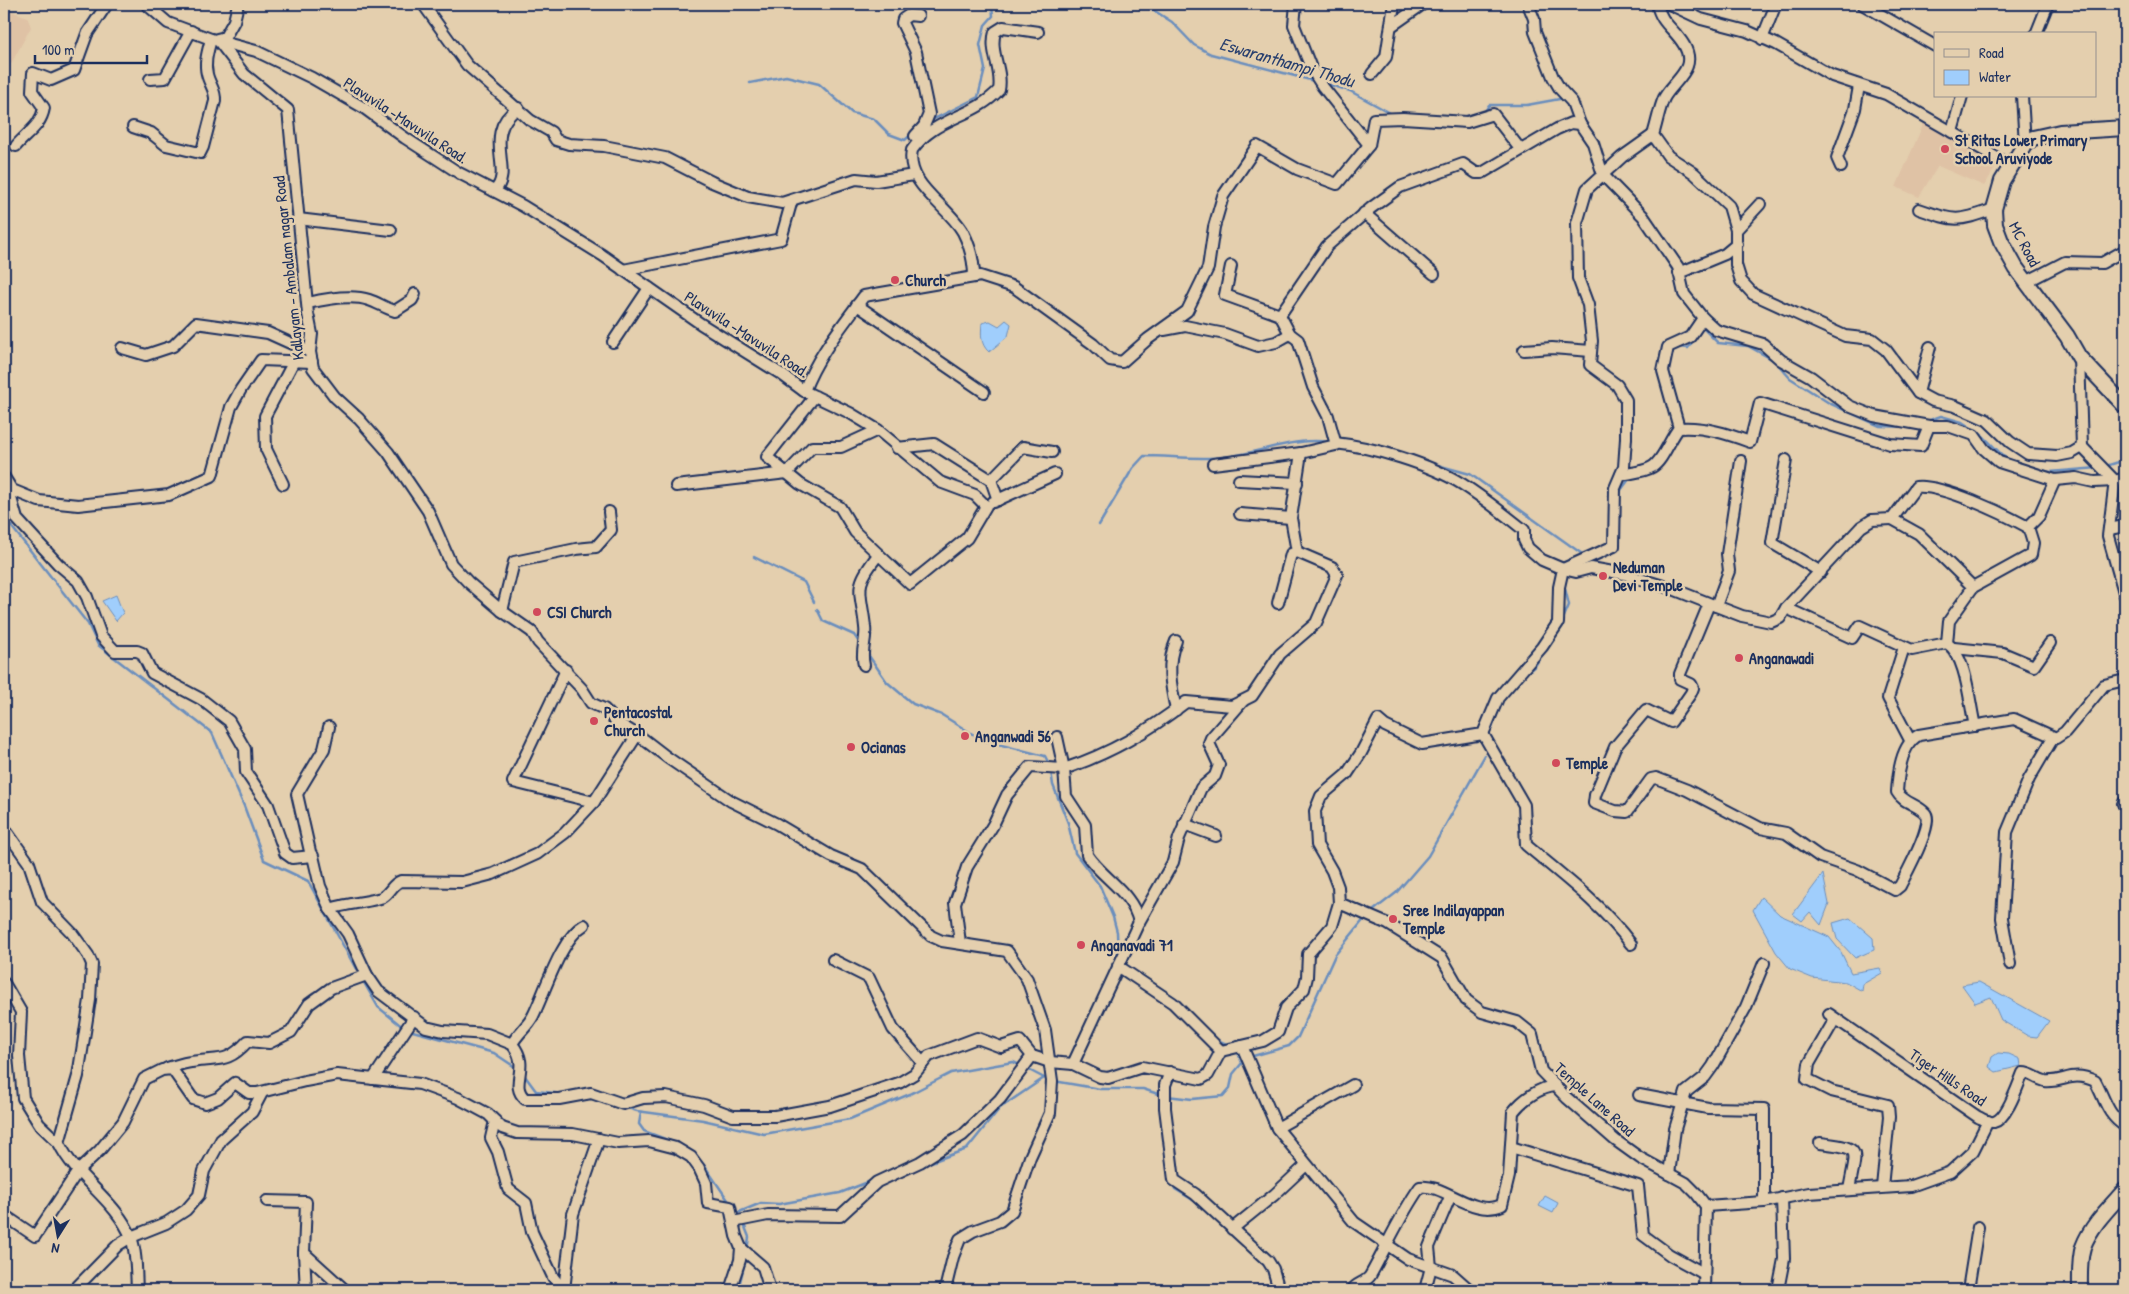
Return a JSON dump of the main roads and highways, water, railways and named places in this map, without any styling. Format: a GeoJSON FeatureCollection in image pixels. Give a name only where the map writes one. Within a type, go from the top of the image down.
{"type":"FeatureCollection","features":[{"type":"Feature","properties":{"kind":"main road","name":"MC Road"},"geometry":{"type":"LineString","coordinates":[[2125,128],[2060,132],[2044,135],[2025,144],[1997,193],[1994,209],[1995,225],[2001,241],[2016,268],[2067,336],[2079,357],[2125,406]]}},
{"type":"Feature","properties":{"kind":"main road"},"geometry":{"type":"LineString","coordinates":[[2080,1290],[2082,1254],[2088,1237],[2096,1224],[2125,1190]]}},
{"type":"Feature","properties":{"kind":"water"},"geometry":{"type":"Polygon","coordinates":[[[1006,320],[1011,324],[1008,336],[989,352],[981,335],[982,323],[990,321],[999,326],[1006,320]]]}},
{"type":"Feature","properties":{"kind":"water"},"geometry":{"type":"Polygon","coordinates":[[[116,595],[123,613],[116,621],[102,601],[116,595]]]}},
{"type":"Feature","properties":{"kind":"water"},"geometry":{"type":"Polygon","coordinates":[[[1823,874],[1829,904],[1821,925],[1810,912],[1802,921],[1793,914],[1823,874]]]}},
{"type":"Feature","properties":{"kind":"water"},"geometry":{"type":"Polygon","coordinates":[[[1761,897],[1780,915],[1829,937],[1841,952],[1851,973],[1880,968],[1882,973],[1863,984],[1862,991],[1846,982],[1812,978],[1790,969],[1776,952],[1753,910],[1761,897]]]}},
{"type":"Feature","properties":{"kind":"water"},"geometry":{"type":"Polygon","coordinates":[[[1850,918],[1873,938],[1874,950],[1855,958],[1837,939],[1833,923],[1850,918]]]}},
{"type":"Feature","properties":{"kind":"water"},"geometry":{"type":"Polygon","coordinates":[[[1979,982],[2049,1021],[2037,1037],[2028,1036],[2001,1020],[1991,997],[1975,1003],[1962,985],[1979,982]]]}},
{"type":"Feature","properties":{"kind":"water"},"geometry":{"type":"Polygon","coordinates":[[[1998,1053],[2009,1054],[2020,1059],[2021,1066],[1996,1072],[1989,1067],[1992,1057],[1998,1053]]]}},
{"type":"Feature","properties":{"kind":"water"},"geometry":{"type":"Polygon","coordinates":[[[1545,1196],[1558,1203],[1553,1213],[1539,1206],[1545,1196]]]}},
{"type":"Feature","properties":{"kind":"waterway","name":"Eswaranthampi Thodu"},"geometry":{"type":"LineString","coordinates":[[934,119],[978,97],[985,69],[980,45],[985,25],[993,16],[992,4]]}},
{"type":"Feature","properties":{"kind":"waterway","name":"Eswaranthampi Thodu"},"geometry":{"type":"LineString","coordinates":[[1144,4],[1172,22],[1194,45],[1211,54],[1314,81]]}},
{"type":"Feature","properties":{"kind":"waterway","name":"Eswaranthampi Thodu"},"geometry":{"type":"LineString","coordinates":[[750,83],[786,76],[819,84],[852,113],[874,119],[889,134],[905,140],[913,133]]}},
{"type":"Feature","properties":{"kind":"waterway","name":"Eswaranthampi Thodu"},"geometry":{"type":"LineString","coordinates":[[1324,83],[1350,91],[1394,115]]}},
{"type":"Feature","properties":{"kind":"waterway","name":"Eswaranthampi Thodu"},"geometry":{"type":"LineString","coordinates":[[1484,113],[1489,105],[1527,105],[1565,98]]}},
{"type":"Feature","properties":{"kind":"waterway"},"geometry":{"type":"LineString","coordinates":[[1660,249],[1675,274]]}},
{"type":"Feature","properties":{"kind":"waterway"},"geometry":{"type":"LineString","coordinates":[[1701,329],[1702,327],[1718,343],[1748,346],[1775,361],[1790,378],[1829,403],[1880,426],[1909,427]]}},
{"type":"Feature","properties":{"kind":"waterway"},"geometry":{"type":"LineString","coordinates":[[1679,347],[1688,348],[1694,339]]}},
{"type":"Feature","properties":{"kind":"waterway"},"geometry":{"type":"LineString","coordinates":[[1924,422],[1941,416],[1962,422],[1982,435],[2004,457],[2020,464]]}},
{"type":"Feature","properties":{"kind":"waterway"},"geometry":{"type":"LineString","coordinates":[[1099,525],[1133,468],[1144,456],[1214,458],[1237,455],[1290,443],[1330,442]]}},
{"type":"Feature","properties":{"kind":"waterway"},"geometry":{"type":"LineString","coordinates":[[2106,466],[2125,460]]}},
{"type":"Feature","properties":{"kind":"waterway"},"geometry":{"type":"LineString","coordinates":[[1430,463],[1470,474],[1585,556]]}},
{"type":"Feature","properties":{"kind":"waterway"},"geometry":{"type":"LineString","coordinates":[[2037,469],[2050,472],[2098,468]]}},
{"type":"Feature","properties":{"kind":"waterway"},"geometry":{"type":"LineString","coordinates":[[1619,499],[1621,490],[1630,478]]}},
{"type":"Feature","properties":{"kind":"waterway"},"geometry":{"type":"LineString","coordinates":[[4,517],[88,624],[98,645],[212,733],[244,806],[264,860],[308,881],[356,969]]}},
{"type":"Feature","properties":{"kind":"waterway"},"geometry":{"type":"LineString","coordinates":[[754,557],[804,582],[814,602]]}},
{"type":"Feature","properties":{"kind":"waterway"},"geometry":{"type":"LineString","coordinates":[[1561,624],[1569,605],[1564,584]]}},
{"type":"Feature","properties":{"kind":"waterway"},"geometry":{"type":"LineString","coordinates":[[817,609],[823,621],[854,635],[861,645]]}},
{"type":"Feature","properties":{"kind":"waterway"},"geometry":{"type":"LineString","coordinates":[[867,653],[887,682],[913,704],[942,715],[982,740],[1045,756],[1050,766]]}},
{"type":"Feature","properties":{"kind":"waterway"},"geometry":{"type":"LineString","coordinates":[[1525,674],[1535,666],[1542,654]]}},
{"type":"Feature","properties":{"kind":"waterway"},"geometry":{"type":"LineString","coordinates":[[1492,728],[1499,708]]}},
{"type":"Feature","properties":{"kind":"waterway"},"geometry":{"type":"LineString","coordinates":[[1369,914],[1396,893],[1428,856],[1485,755]]}},
{"type":"Feature","properties":{"kind":"waterway"},"geometry":{"type":"LineString","coordinates":[[1051,771],[1053,785],[1068,823],[1075,853],[1100,886],[1113,917],[1117,932],[1118,958]]}},
{"type":"Feature","properties":{"kind":"waterway"},"geometry":{"type":"LineString","coordinates":[[1253,1056],[1289,1046],[1298,1037],[1335,955],[1365,918]]}},
{"type":"Feature","properties":{"kind":"waterway"},"geometry":{"type":"LineString","coordinates":[[363,981],[378,1007],[404,1028]]}},
{"type":"Feature","properties":{"kind":"waterway"},"geometry":{"type":"LineString","coordinates":[[409,1030],[494,1053],[518,1069]]}},
{"type":"Feature","properties":{"kind":"waterway"},"geometry":{"type":"LineString","coordinates":[[1215,1039],[1231,1046]]}},
{"type":"Feature","properties":{"kind":"waterway"},"geometry":{"type":"LineString","coordinates":[[1167,1096],[1192,1099],[1223,1096],[1230,1088],[1233,1074],[1242,1063],[1237,1050]]}},
{"type":"Feature","properties":{"kind":"waterway"},"geometry":{"type":"LineString","coordinates":[[625,1107],[637,1111],[703,1120],[764,1134],[850,1119],[910,1094],[951,1073],[1013,1062],[1022,1066]]}},
{"type":"Feature","properties":{"kind":"waterway"},"geometry":{"type":"LineString","coordinates":[[1027,1069],[1048,1080]]}},
{"type":"Feature","properties":{"kind":"waterway"},"geometry":{"type":"LineString","coordinates":[[522,1072],[536,1091],[564,1094]]}},
{"type":"Feature","properties":{"kind":"waterway"},"geometry":{"type":"LineString","coordinates":[[923,1165],[967,1149],[1000,1108],[1044,1078]]}},
{"type":"Feature","properties":{"kind":"waterway"},"geometry":{"type":"LineString","coordinates":[[1054,1081],[1100,1089],[1143,1089],[1161,1095]]}},
{"type":"Feature","properties":{"kind":"waterway"},"geometry":{"type":"LineString","coordinates":[[641,1112],[639,1124],[644,1131],[673,1142]]}},
{"type":"Feature","properties":{"kind":"waterway"},"geometry":{"type":"LineString","coordinates":[[698,1159],[730,1203]]}},
{"type":"Feature","properties":{"kind":"waterway"},"geometry":{"type":"LineString","coordinates":[[737,1213],[761,1203],[779,1204],[840,1193],[873,1180]]}},
{"type":"Feature","properties":{"kind":"waterway"},"geometry":{"type":"LineString","coordinates":[[1174,1185],[1175,1189],[1201,1205]]}},
{"type":"Feature","properties":{"kind":"waterway"},"geometry":{"type":"LineString","coordinates":[[743,1222],[749,1237],[747,1250]]}},
{"type":"Feature","properties":{"kind":"waterway"},"geometry":{"type":"LineString","coordinates":[[738,1290],[746,1258]]}},
{"type":"Feature","properties":{"kind":"place","name":"St Ritas Lower Primary School Aruviyode"},"geometry":{"type":"Point","coordinates":[1945,149]}},
{"type":"Feature","properties":{"kind":"place","name":"Church"},"geometry":{"type":"Point","coordinates":[895,280]}},
{"type":"Feature","properties":{"kind":"place","name":"Neduman Devi Temple"},"geometry":{"type":"Point","coordinates":[1603,576]}},
{"type":"Feature","properties":{"kind":"place","name":"CSI Church"},"geometry":{"type":"Point","coordinates":[537,612]}},
{"type":"Feature","properties":{"kind":"place","name":"Anganawadi"},"geometry":{"type":"Point","coordinates":[1739,658]}},
{"type":"Feature","properties":{"kind":"place","name":"Pentacostal Church"},"geometry":{"type":"Point","coordinates":[594,721]}},
{"type":"Feature","properties":{"kind":"place","name":"Anganwadi 56"},"geometry":{"type":"Point","coordinates":[965,736]}},
{"type":"Feature","properties":{"kind":"place","name":"Ocianas"},"geometry":{"type":"Point","coordinates":[851,747]}},
{"type":"Feature","properties":{"kind":"place","name":"Temple"},"geometry":{"type":"Point","coordinates":[1556,763]}},
{"type":"Feature","properties":{"kind":"place","name":"Sree Indilayappan Temple"},"geometry":{"type":"Point","coordinates":[1393,919]}},
{"type":"Feature","properties":{"kind":"place","name":"Anganavadi 71"},"geometry":{"type":"Point","coordinates":[1081,945]}}]}
